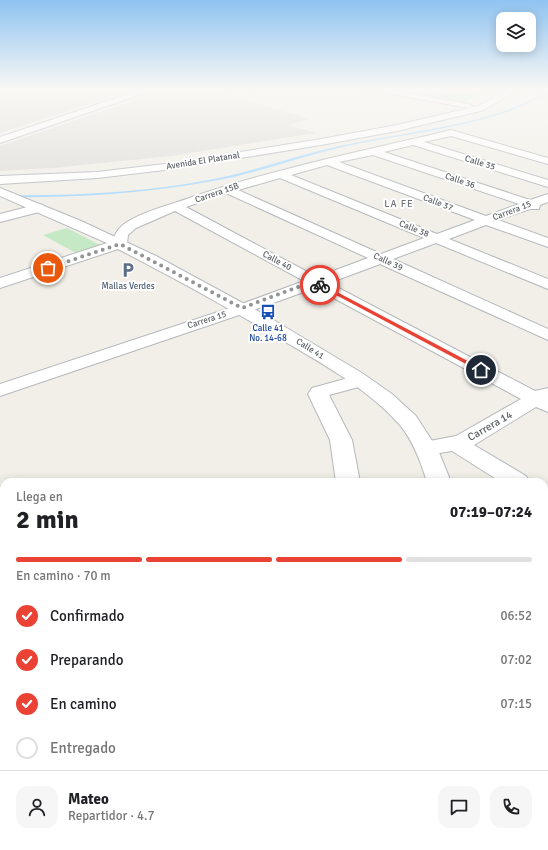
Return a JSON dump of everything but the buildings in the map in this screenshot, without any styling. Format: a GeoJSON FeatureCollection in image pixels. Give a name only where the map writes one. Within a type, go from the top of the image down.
{"type":"FeatureCollection","features":[{"type":"Feature","properties":{"kind":"main road"},"geometry":{"type":"LineString","coordinates":[[0,140],[37,128]]}},
{"type":"Feature","properties":{"kind":"main road","name":"Avenida El Platanal"},"geometry":{"type":"LineString","coordinates":[[0,174],[82,170],[173,160],[367,128]]}},
{"type":"Feature","properties":{"kind":"main road","name":"Avenida El Platanal"},"geometry":{"type":"LineString","coordinates":[[0,180],[55,178],[219,160],[398,128]]}},
{"type":"Feature","properties":{"kind":"main road","name":"Calle 41"},"geometry":{"type":"LineString","coordinates":[[0,192],[120,244],[242,308],[312,350],[385,399],[407,420],[427,448],[438,478]]}},
{"type":"Feature","properties":{"kind":"main road"},"geometry":{"type":"LineString","coordinates":[[0,283],[120,244]]}},
{"type":"Feature","properties":{"kind":"street","name":"Carrera 15B"},"geometry":{"type":"LineString","coordinates":[[120,244],[121,234],[131,225],[176,207],[228,189],[279,174],[451,133],[548,161]]}},
{"type":"Feature","properties":{"kind":"street","name":"Calle 35"},"geometry":{"type":"LineString","coordinates":[[412,142],[548,184]]}},
{"type":"Feature","properties":{"kind":"street","name":"Calle 36"},"geometry":{"type":"LineString","coordinates":[[372,151],[548,210]]}},
{"type":"Feature","properties":{"kind":"street","name":"Calle 37"},"geometry":{"type":"LineString","coordinates":[[328,162],[548,243]]}},
{"type":"Feature","properties":{"kind":"street","name":"Calle 38"},"geometry":{"type":"LineString","coordinates":[[279,174],[548,284]]}},
{"type":"Feature","properties":{"kind":"street","name":"Calle 39"},"geometry":{"type":"LineString","coordinates":[[228,189],[548,335]]}},
{"type":"Feature","properties":{"kind":"street","name":"Carrera 15"},"geometry":{"type":"LineString","coordinates":[[0,390],[242,308],[548,198]]}},
{"type":"Feature","properties":{"kind":"street","name":"Calle 40"},"geometry":{"type":"LineString","coordinates":[[176,207],[314,281],[544,399]]}},
{"type":"Feature","properties":{"kind":"street"},"geometry":{"type":"LineString","coordinates":[[0,218],[39,208]]}},
{"type":"Feature","properties":{"kind":"street"},"geometry":{"type":"LineString","coordinates":[[347,478],[341,440],[318,394],[319,392],[359,381]]}},
{"type":"Feature","properties":{"kind":"street","name":"Carrera 14"},"geometry":{"type":"LineString","coordinates":[[427,448],[457,444],[544,399]]}},
{"type":"Feature","properties":{"kind":"street"},"geometry":{"type":"LineString","coordinates":[[457,444],[512,478]]}},
{"type":"Feature","properties":{"kind":"shaded area"},"geometry":{"type":"Polygon","coordinates":[[[0,128],[16,128],[0,133],[0,128]]]}},
{"type":"Feature","properties":{"kind":"shaded area"},"geometry":{"type":"Polygon","coordinates":[[[54,128],[297,128],[316,133],[171,156],[52,168],[0,171],[0,146],[54,128]]]}},
{"type":"Feature","properties":{"kind":"green space"},"geometry":{"type":"Polygon","coordinates":[[[67,228],[100,245],[76,253],[43,235],[67,228]]]}},
{"type":"Feature","properties":{"kind":"waterway"},"geometry":{"type":"LineString","coordinates":[[0,196],[107,194],[188,185],[248,172],[332,149],[442,128]]}},
{"type":"Feature","properties":{"kind":"way so far"},"geometry":{"type":"LineString","coordinates":[[48,268],[120,244],[242,308],[314,281],[320,285]]}},
{"type":"Feature","properties":{"kind":"place","name":"Mallas Verdes"},"geometry":{"type":"Point","coordinates":[128,270]}},
{"type":"Feature","properties":{"kind":"place","name":"Calle 41 No. 14-68"},"geometry":{"type":"Point","coordinates":[268,312]}},
{"type":"Feature","properties":{"kind":"district","name":"LA FE"},"geometry":{"type":"Point","coordinates":[399,204]}},
{"type":"Feature","properties":{"kind":"route"},"geometry":{"type":"LineString","coordinates":[[320,285],[481,370]]}}]}
